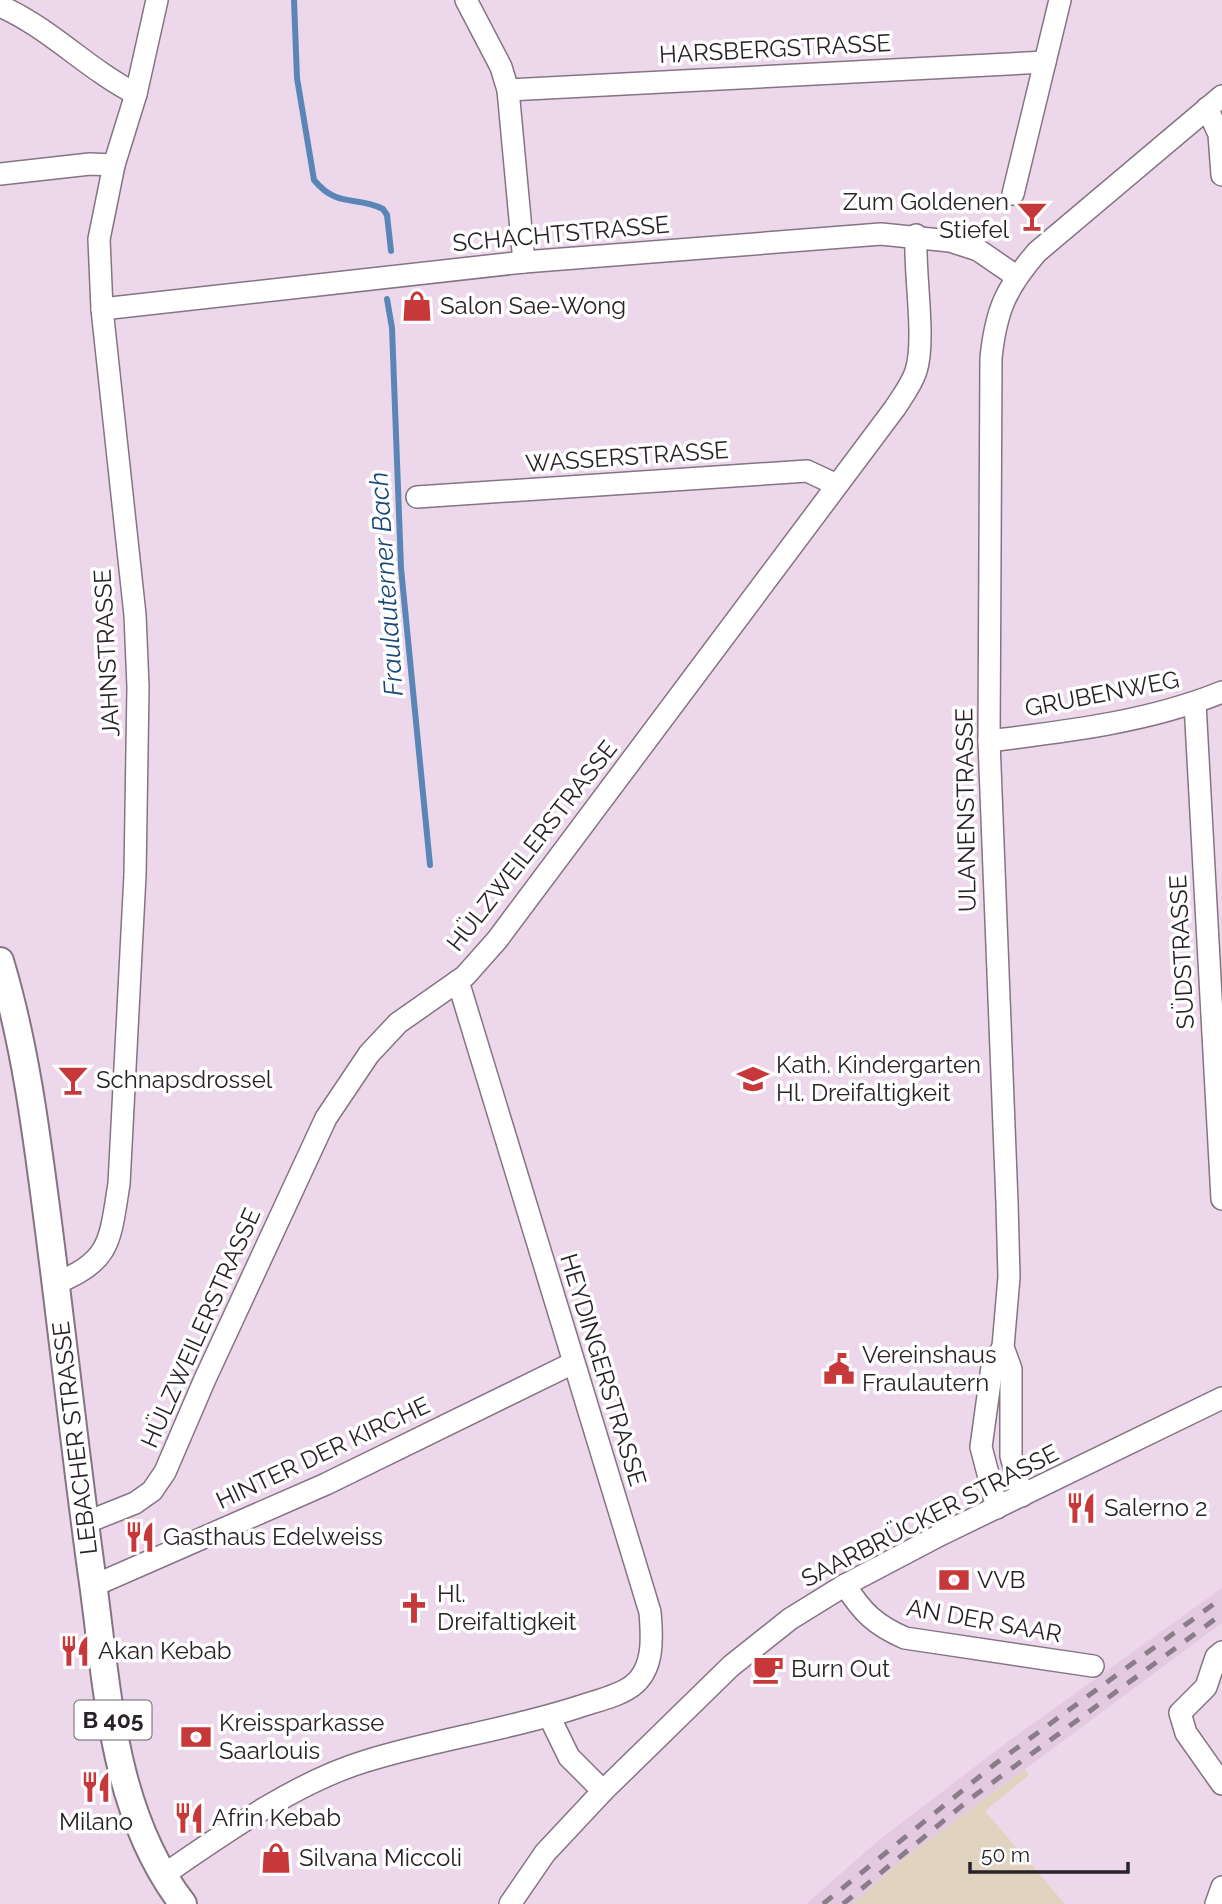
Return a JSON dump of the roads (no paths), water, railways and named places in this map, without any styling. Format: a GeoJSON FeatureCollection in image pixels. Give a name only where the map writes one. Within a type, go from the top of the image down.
{"type":"FeatureCollection","features":[{"type":"Feature","properties":{"kind":"main road","name":"LEBACHER STRASSE"},"geometry":{"type":"LineString","coordinates":[[0,961],[6,1006],[34,1113],[93,1586],[120,1764],[142,1838],[162,1876],[183,1904]]}},
{"type":"Feature","properties":{"kind":"street","name":"JAHNSTRASSE"},"geometry":{"type":"LineString","coordinates":[[56,1283],[81,1273],[99,1258],[111,1232],[119,1184],[127,1075],[135,875],[138,687],[135,615],[102,309],[99,239],[114,165],[136,94],[157,0]]}},
{"type":"Feature","properties":{"kind":"street"},"geometry":{"type":"LineString","coordinates":[[467,0],[501,67],[508,90],[524,262]]}},
{"type":"Feature","properties":{"kind":"street"},"geometry":{"type":"LineString","coordinates":[[1013,194],[1060,0]]}},
{"type":"Feature","properties":{"kind":"street"},"geometry":{"type":"LineString","coordinates":[[0,6],[35,23],[91,68],[136,94]]}},
{"type":"Feature","properties":{"kind":"street","name":"HARSBERGSTRASSE"},"geometry":{"type":"LineString","coordinates":[[508,90],[1045,62]]}},
{"type":"Feature","properties":{"kind":"street"},"geometry":{"type":"LineString","coordinates":[[1215,102],[1222,175]]}},
{"type":"Feature","properties":{"kind":"street"},"geometry":{"type":"LineString","coordinates":[[1016,276],[1068,224],[1215,102]]}},
{"type":"Feature","properties":{"kind":"street"},"geometry":{"type":"LineString","coordinates":[[0,174],[90,164],[114,165]]}},
{"type":"Feature","properties":{"kind":"street","name":"SCHACHTSTRASSE"},"geometry":{"type":"LineString","coordinates":[[102,309],[524,262],[881,234],[916,235],[950,241],[978,250],[1016,276]]}},
{"type":"Feature","properties":{"kind":"street","name":"HÜLZWEILERSTRASSE"},"geometry":{"type":"LineString","coordinates":[[85,1523],[135,1503],[152,1491],[165,1472],[205,1378],[332,1108],[369,1054],[398,1023],[458,981],[497,940],[895,408],[916,372],[920,355],[914,266],[916,235]]}},
{"type":"Feature","properties":{"kind":"street","name":"ULANENSTRASSE"},"geometry":{"type":"LineString","coordinates":[[997,1507],[981,1447],[992,1367],[1003,1347],[1009,1277],[989,741],[991,358],[995,324],[1003,299],[1016,276]]}},
{"type":"Feature","properties":{"kind":"street","name":"WASSERSTRASSE"},"geometry":{"type":"LineString","coordinates":[[417,497],[807,471],[837,485]]}},
{"type":"Feature","properties":{"kind":"street","name":"GRUBENWEG"},"geometry":{"type":"LineString","coordinates":[[989,741],[1089,728],[1195,703],[1222,692]]}},
{"type":"Feature","properties":{"kind":"street","name":"SÜDSTRASSE"},"geometry":{"type":"LineString","coordinates":[[1195,703],[1222,1199]]}},
{"type":"Feature","properties":{"kind":"street","name":"HEYDINGERSTRASSE"},"geometry":{"type":"LineString","coordinates":[[162,1876],[295,1792],[330,1774],[364,1761],[549,1716],[633,1686],[645,1671],[652,1646],[650,1612],[458,981]]}},
{"type":"Feature","properties":{"kind":"street","name":"ULANENSTRASSE"},"geometry":{"type":"LineString","coordinates":[[1003,1347],[1011,1369],[1011,1456],[1022,1496]]}},
{"type":"Feature","properties":{"kind":"street","name":"HINTER DER KIRCHE"},"geometry":{"type":"LineString","coordinates":[[93,1586],[326,1484],[573,1363]]}},
{"type":"Feature","properties":{"kind":"street","name":"SAARBRÜCKER STRASSE"},"geometry":{"type":"LineString","coordinates":[[510,1904],[545,1853],[603,1791],[755,1646],[790,1619],[845,1585],[997,1507],[1222,1398]]}},
{"type":"Feature","properties":{"kind":"street","name":"AN DER SAAR"},"geometry":{"type":"LineString","coordinates":[[845,1585],[862,1612],[880,1627],[905,1638],[1093,1666]]}},
{"type":"Feature","properties":{"kind":"street"},"geometry":{"type":"LineString","coordinates":[[1222,1652],[1216,1657],[1206,1687],[1180,1713],[1186,1733],[1222,1784]]}},
{"type":"Feature","properties":{"kind":"street"},"geometry":{"type":"LineString","coordinates":[[549,1716],[569,1757],[603,1791]]}},
{"type":"Feature","properties":{"kind":"street"},"geometry":{"type":"LineString","coordinates":[[1216,1904],[1222,1887]]}},
{"type":"Feature","properties":{"kind":"waterway","name":"Fraulauterner Bach"},"geometry":{"type":"LineString","coordinates":[[294,0],[297,78],[314,180],[331,195],[383,209],[387,215],[391,251]]}},
{"type":"Feature","properties":{"kind":"waterway","name":"Fraulauterner Bach"},"geometry":{"type":"LineString","coordinates":[[387,299],[392,328],[401,568],[430,865]]}},
{"type":"Feature","properties":{"kind":"railway"},"geometry":{"type":"LineString","coordinates":[[823,1904],[995,1764],[1222,1598]]}},
{"type":"Feature","properties":{"kind":"railway"},"geometry":{"type":"LineString","coordinates":[[843,1904],[970,1799],[1222,1614]]}},
{"type":"Feature","properties":{"kind":"place","name":"Zum Goldenen Stiefel"},"geometry":{"type":"Point","coordinates":[1032,216]}},
{"type":"Feature","properties":{"kind":"place","name":"Salon Sae-Wong"},"geometry":{"type":"Point","coordinates":[417,306]}},
{"type":"Feature","properties":{"kind":"place","name":"Kath. Kindergarten Hl. Dreifaltigkeit"},"geometry":{"type":"Point","coordinates":[753,1079]}},
{"type":"Feature","properties":{"kind":"place","name":"Schnapsdrossel"},"geometry":{"type":"Point","coordinates":[73,1080]}},
{"type":"Feature","properties":{"kind":"place","name":"Vereinshaus Fraulautern"},"geometry":{"type":"Point","coordinates":[839,1369]}},
{"type":"Feature","properties":{"kind":"place","name":"Salerno 2"},"geometry":{"type":"Point","coordinates":[1081,1508]}},
{"type":"Feature","properties":{"kind":"place","name":"Gasthaus Edelweiss"},"geometry":{"type":"Point","coordinates":[140,1537]}},
{"type":"Feature","properties":{"kind":"place","name":"VVB"},"geometry":{"type":"Point","coordinates":[954,1580]}},
{"type":"Feature","properties":{"kind":"place","name":"Hl. Dreifaltigkeit"},"geometry":{"type":"Point","coordinates":[414,1608]}},
{"type":"Feature","properties":{"kind":"place","name":"Akan Kebab"},"geometry":{"type":"Point","coordinates":[75,1651]}},
{"type":"Feature","properties":{"kind":"place","name":"Burn Out"},"geometry":{"type":"Point","coordinates":[768,1669]}},
{"type":"Feature","properties":{"kind":"place","name":"Kreissparkasse Saarlouis"},"geometry":{"type":"Point","coordinates":[196,1737]}},
{"type":"Feature","properties":{"kind":"place","name":"Milano"},"geometry":{"type":"Point","coordinates":[96,1787]}},
{"type":"Feature","properties":{"kind":"place","name":"Afrin Kebab"},"geometry":{"type":"Point","coordinates":[189,1818]}},
{"type":"Feature","properties":{"kind":"place","name":"Silvana Miccoli"},"geometry":{"type":"Point","coordinates":[276,1858]}}]}
